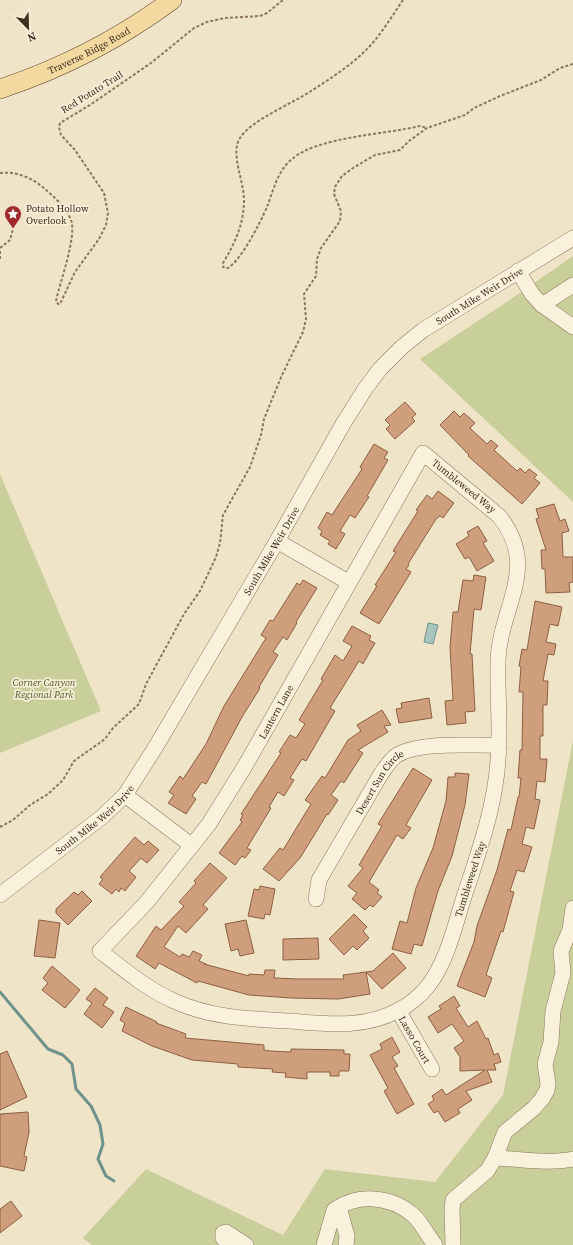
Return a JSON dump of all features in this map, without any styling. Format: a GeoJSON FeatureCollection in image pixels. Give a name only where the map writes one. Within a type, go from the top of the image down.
{"type":"FeatureCollection","features":[{"type":"Feature","properties":{"kind":"main road","name":"Traverse Ridge Road"},"geometry":{"type":"LineString","coordinates":[[0,89],[47,71],[105,42],[172,0]]}},
{"type":"Feature","properties":{"kind":"street","name":"South Mike Weir Drive"},"geometry":{"type":"LineString","coordinates":[[0,895],[102,817],[125,795],[156,748],[277,541],[343,424],[365,389],[380,369],[402,347],[423,330],[573,238]]}},
{"type":"Feature","properties":{"kind":"street"},"geometry":{"type":"LineString","coordinates":[[518,271],[532,294],[542,305],[573,327]]}},
{"type":"Feature","properties":{"kind":"street"},"geometry":{"type":"LineString","coordinates":[[542,305],[573,285]]}},
{"type":"Feature","properties":{"kind":"street","name":"Lantern Lane"},"geometry":{"type":"LineString","coordinates":[[100,951],[146,903],[209,824],[246,766],[348,582],[423,453]]}},
{"type":"Feature","properties":{"kind":"street","name":"Tumbleweed Way"},"geometry":{"type":"LineString","coordinates":[[100,951],[137,979],[174,1001],[203,1012],[228,1017],[355,1024],[376,1020],[398,1010],[427,987],[446,954],[490,819],[499,745],[498,660],[505,623],[518,578],[517,550],[508,526],[499,516],[423,453]]}},
{"type":"Feature","properties":{"kind":"street"},"geometry":{"type":"LineString","coordinates":[[277,541],[348,582]]}},
{"type":"Feature","properties":{"kind":"street","name":"Desert Sun Circle"},"geometry":{"type":"LineString","coordinates":[[316,899],[319,880],[381,774],[396,756],[405,751],[427,746],[499,745]]}},
{"type":"Feature","properties":{"kind":"street"},"geometry":{"type":"LineString","coordinates":[[125,795],[191,845]]}},
{"type":"Feature","properties":{"kind":"street"},"geometry":{"type":"LineString","coordinates":[[453,1245],[453,1200],[487,1171],[495,1158],[505,1132],[533,1109],[542,1099],[547,1090],[548,1084],[544,1064],[551,1042],[553,1011],[563,973],[561,951],[570,930],[573,908]]}},
{"type":"Feature","properties":{"kind":"street","name":"Lasso Court"},"geometry":{"type":"LineString","coordinates":[[398,1010],[432,1069]]}},
{"type":"Feature","properties":{"kind":"street"},"geometry":{"type":"LineString","coordinates":[[495,1158],[552,1162],[573,1159]]}},
{"type":"Feature","properties":{"kind":"street"},"geometry":{"type":"LineString","coordinates":[[324,1245],[332,1214],[339,1207],[344,1204],[361,1200],[378,1198],[391,1201],[412,1215],[423,1226],[435,1245]]}},
{"type":"Feature","properties":{"kind":"street"},"geometry":{"type":"LineString","coordinates":[[339,1207],[348,1236],[346,1245]]}},
{"type":"Feature","properties":{"kind":"street"},"geometry":{"type":"LineString","coordinates":[[231,1245],[223,1238],[223,1233],[226,1232],[246,1245]]}},
{"type":"Feature","properties":{"kind":"path","name":"Red Potato Trail"},"geometry":{"type":"LineString","coordinates":[[0,173],[14,173],[36,182],[63,206],[71,220],[73,234],[56,301],[60,304],[75,272],[99,239],[106,225],[108,213],[104,193],[75,150],[61,136],[58,127],[60,123],[90,106],[152,63],[194,28],[207,22],[225,18],[260,16],[267,13],[283,0]]}},
{"type":"Feature","properties":{"kind":"path"},"geometry":{"type":"LineString","coordinates":[[402,0],[384,28],[363,52],[312,90],[263,119],[240,137],[235,149],[242,178],[244,210],[238,234],[223,263],[223,267],[228,268],[232,265],[245,247],[266,208],[283,170],[292,158],[308,149],[327,143],[420,126],[426,128]]}},
{"type":"Feature","properties":{"kind":"path"},"geometry":{"type":"LineString","coordinates":[[0,828],[13,820],[30,805],[48,794],[62,780],[74,761],[105,738],[113,728],[139,704],[146,684],[184,614],[200,591],[216,557],[220,543],[223,515],[250,466],[261,435],[264,418],[282,375],[303,332],[306,319],[304,294],[316,276],[318,254],[325,242],[339,225],[342,216],[334,194],[335,187],[342,176],[377,154],[400,150],[409,140],[426,128],[465,115],[474,108],[541,80],[560,68],[573,64]]}},
{"type":"Feature","properties":{"kind":"path"},"geometry":{"type":"LineString","coordinates":[[0,261],[0,249],[10,240],[13,229]]}},
{"type":"Feature","properties":{"kind":"green space"},"geometry":{"type":"Polygon","coordinates":[[[573,256],[573,502],[420,359],[573,256]]]}},
{"type":"Feature","properties":{"kind":"green space","name":"Corner Canyon Regional Park"},"geometry":{"type":"Polygon","coordinates":[[[0,474],[101,711],[0,753],[0,474]]]}},
{"type":"Feature","properties":{"kind":"green space"},"geometry":{"type":"Polygon","coordinates":[[[573,740],[573,1245],[92,1245],[83,1238],[146,1169],[283,1235],[325,1169],[435,1182],[503,1095],[573,740]]]}},
{"type":"Feature","properties":{"kind":"water"},"geometry":{"type":"Polygon","coordinates":[[[428,623],[438,625],[433,644],[424,642],[428,623]]]}},
{"type":"Feature","properties":{"kind":"building"},"geometry":{"type":"Polygon","coordinates":[[[405,402],[416,414],[412,418],[415,421],[395,439],[386,429],[390,425],[385,420],[405,402]]]}},
{"type":"Feature","properties":{"kind":"building"},"geometry":{"type":"Polygon","coordinates":[[[454,411],[460,417],[464,413],[475,423],[470,428],[487,444],[491,440],[498,446],[494,450],[517,471],[520,468],[525,473],[529,469],[537,475],[534,478],[540,483],[522,504],[468,456],[469,455],[440,425],[454,411]]]}},
{"type":"Feature","properties":{"kind":"building"},"geometry":{"type":"Polygon","coordinates":[[[374,444],[388,452],[384,458],[388,460],[367,496],[369,497],[355,518],[350,515],[340,531],[345,534],[336,549],[328,544],[330,541],[320,535],[322,531],[318,528],[327,512],[332,515],[362,469],[360,467],[374,444]]]}},
{"type":"Feature","properties":{"kind":"building"},"geometry":{"type":"Polygon","coordinates":[[[438,491],[454,503],[443,518],[440,516],[436,519],[408,564],[409,565],[406,569],[411,572],[379,624],[360,613],[377,586],[375,585],[396,552],[393,551],[418,511],[416,510],[427,495],[432,499],[438,491]]]}},
{"type":"Feature","properties":{"kind":"building"},"geometry":{"type":"Polygon","coordinates":[[[554,504],[560,521],[565,519],[569,531],[562,533],[563,557],[573,557],[573,582],[569,583],[570,592],[546,593],[545,569],[542,569],[541,550],[546,550],[536,519],[539,518],[536,509],[554,504]]]}},
{"type":"Feature","properties":{"kind":"building"},"geometry":{"type":"Polygon","coordinates":[[[478,526],[487,541],[483,543],[494,561],[477,571],[469,557],[465,559],[456,544],[469,536],[467,532],[478,526]]]}},
{"type":"Feature","properties":{"kind":"building"},"geometry":{"type":"Polygon","coordinates":[[[474,575],[486,577],[481,610],[474,609],[470,654],[472,654],[475,711],[465,712],[466,723],[447,725],[445,701],[453,700],[450,647],[453,612],[458,612],[463,580],[473,581],[474,575]]]}},
{"type":"Feature","properties":{"kind":"building"},"geometry":{"type":"Polygon","coordinates":[[[303,580],[317,588],[287,640],[283,637],[273,652],[278,655],[242,717],[206,784],[202,782],[192,796],[196,799],[186,814],[168,803],[174,795],[169,792],[180,776],[183,779],[206,744],[224,706],[266,638],[261,635],[270,620],[273,621],[297,583],[300,585],[303,580]]]}},
{"type":"Feature","properties":{"kind":"building"},"geometry":{"type":"Polygon","coordinates":[[[535,601],[562,607],[558,626],[550,624],[546,642],[556,644],[554,655],[548,654],[543,681],[548,681],[547,705],[543,705],[543,736],[540,736],[540,759],[547,759],[545,782],[537,781],[535,799],[540,800],[534,829],[526,827],[522,844],[532,847],[524,872],[517,870],[510,891],[514,892],[503,932],[501,931],[486,975],[492,978],[485,997],[457,986],[474,942],[477,926],[497,870],[508,829],[511,830],[519,797],[521,778],[518,778],[520,750],[522,750],[523,692],[519,692],[521,667],[519,666],[522,649],[527,650],[535,601]]]}},
{"type":"Feature","properties":{"kind":"building"},"geometry":{"type":"Polygon","coordinates":[[[352,626],[371,636],[369,640],[375,643],[363,664],[359,661],[330,708],[335,711],[306,761],[302,759],[290,778],[294,780],[284,796],[278,792],[269,807],[271,808],[247,848],[251,850],[245,858],[242,856],[235,865],[219,853],[242,822],[240,820],[243,815],[241,814],[281,753],[279,752],[290,735],[296,738],[305,724],[299,720],[323,680],[321,679],[335,655],[343,661],[352,646],[343,641],[352,626]]]}},
{"type":"Feature","properties":{"kind":"building"},"geometry":{"type":"Polygon","coordinates":[[[429,698],[432,718],[399,723],[396,709],[402,708],[401,703],[429,698]]]}},
{"type":"Feature","properties":{"kind":"building"},"geometry":{"type":"Polygon","coordinates":[[[382,710],[391,725],[384,726],[388,732],[358,750],[363,753],[344,783],[341,781],[331,795],[338,800],[328,815],[327,814],[300,858],[279,881],[263,869],[280,848],[283,850],[311,804],[305,800],[322,776],[325,778],[348,740],[361,731],[357,725],[382,710]]]}},
{"type":"Feature","properties":{"kind":"building"},"geometry":{"type":"Polygon","coordinates":[[[413,768],[432,780],[406,825],[411,828],[403,839],[397,835],[369,882],[379,890],[377,893],[382,897],[373,907],[370,905],[365,910],[352,899],[357,893],[348,886],[363,868],[359,865],[382,826],[378,824],[413,768]]]}},
{"type":"Feature","properties":{"kind":"building"},"geometry":{"type":"Polygon","coordinates":[[[455,773],[469,774],[465,805],[452,856],[438,891],[422,946],[414,944],[411,954],[392,949],[400,921],[407,923],[416,888],[433,848],[446,801],[448,777],[455,777],[455,773]]]}},
{"type":"Feature","properties":{"kind":"building"},"geometry":{"type":"Polygon","coordinates":[[[135,837],[144,845],[148,841],[159,850],[147,863],[141,858],[129,871],[136,877],[125,891],[121,888],[119,892],[116,889],[112,894],[99,884],[103,879],[100,877],[135,837]]]}},
{"type":"Feature","properties":{"kind":"building"},"geometry":{"type":"Polygon","coordinates":[[[210,863],[227,878],[203,905],[208,909],[186,933],[178,926],[164,947],[180,957],[182,954],[189,957],[193,951],[202,955],[199,961],[206,964],[204,964],[249,976],[249,974],[264,975],[265,970],[275,970],[274,978],[344,979],[343,975],[366,972],[370,994],[338,999],[249,995],[198,981],[197,983],[159,963],[155,969],[136,956],[156,926],[161,930],[184,906],[179,902],[196,883],[194,881],[210,863]]]}},
{"type":"Feature","properties":{"kind":"building"},"geometry":{"type":"Polygon","coordinates":[[[260,886],[275,889],[270,915],[265,914],[264,919],[248,916],[254,889],[259,890],[260,886]]]}},
{"type":"Feature","properties":{"kind":"building"},"geometry":{"type":"Polygon","coordinates":[[[82,891],[92,901],[68,925],[56,913],[56,909],[74,892],[78,895],[82,891]]]}},
{"type":"Feature","properties":{"kind":"building"},"geometry":{"type":"Polygon","coordinates":[[[354,914],[367,927],[363,931],[369,938],[357,950],[353,946],[344,955],[329,939],[354,914]]]}},
{"type":"Feature","properties":{"kind":"building"},"geometry":{"type":"Polygon","coordinates":[[[39,920],[60,923],[55,958],[34,956],[39,920]]]}},
{"type":"Feature","properties":{"kind":"building"},"geometry":{"type":"Polygon","coordinates":[[[246,920],[254,953],[240,956],[238,949],[231,951],[225,924],[246,920]]]}},
{"type":"Feature","properties":{"kind":"building"},"geometry":{"type":"Polygon","coordinates":[[[318,938],[319,959],[283,960],[283,939],[318,938]]]}},
{"type":"Feature","properties":{"kind":"building"},"geometry":{"type":"Polygon","coordinates":[[[393,953],[406,968],[382,989],[366,972],[373,971],[393,953]]]}},
{"type":"Feature","properties":{"kind":"building"},"geometry":{"type":"Polygon","coordinates":[[[52,966],[80,990],[65,1008],[42,990],[48,983],[43,978],[52,966]]]}},
{"type":"Feature","properties":{"kind":"building"},"geometry":{"type":"Polygon","coordinates":[[[95,988],[108,998],[103,1005],[114,1012],[102,1028],[84,1014],[92,1003],[86,999],[95,988]]]}},
{"type":"Feature","properties":{"kind":"building"},"geometry":{"type":"Polygon","coordinates":[[[454,996],[460,1006],[456,1008],[468,1027],[477,1021],[486,1039],[488,1038],[494,1055],[498,1053],[501,1062],[494,1064],[496,1070],[487,1070],[492,1082],[466,1091],[472,1100],[458,1109],[460,1113],[445,1122],[438,1111],[434,1113],[428,1104],[434,1100],[432,1096],[442,1089],[446,1095],[485,1070],[460,1071],[460,1057],[454,1048],[464,1041],[452,1024],[438,1033],[428,1017],[441,1009],[439,1006],[454,996]]]}},
{"type":"Feature","properties":{"kind":"building"},"geometry":{"type":"Polygon","coordinates":[[[126,1007],[157,1022],[156,1023],[186,1034],[185,1038],[264,1045],[264,1050],[270,1051],[291,1052],[291,1049],[344,1050],[344,1054],[350,1054],[349,1071],[339,1071],[339,1076],[330,1076],[330,1072],[307,1072],[307,1079],[285,1077],[286,1073],[272,1072],[273,1069],[238,1067],[238,1064],[192,1060],[152,1046],[122,1031],[125,1023],[120,1020],[126,1007]]]}},
{"type":"Feature","properties":{"kind":"building"},"geometry":{"type":"Polygon","coordinates":[[[392,1037],[400,1052],[392,1057],[398,1066],[394,1068],[414,1104],[397,1114],[384,1091],[388,1088],[370,1055],[382,1049],[380,1044],[392,1037]]]}},
{"type":"Feature","properties":{"kind":"building"},"geometry":{"type":"Polygon","coordinates":[[[7,1051],[27,1097],[0,1110],[0,1054],[7,1051]]]}},
{"type":"Feature","properties":{"kind":"building"},"geometry":{"type":"Polygon","coordinates":[[[28,1112],[29,1132],[24,1156],[27,1157],[24,1171],[0,1166],[0,1114],[28,1112]]]}},
{"type":"Feature","properties":{"kind":"building"},"geometry":{"type":"Polygon","coordinates":[[[11,1201],[22,1216],[0,1233],[0,1209],[11,1201]]]}},
{"type":"Feature","properties":{"kind":"waterway"},"geometry":{"type":"LineString","coordinates":[[0,992],[48,1049],[63,1055],[72,1064],[76,1089],[91,1106],[100,1125],[103,1144],[98,1159],[106,1176],[114,1181]]}},
{"type":"Feature","properties":{"kind":"place","name":"Potato Hollow Overlook"},"geometry":{"type":"Point","coordinates":[13,229]}}]}
